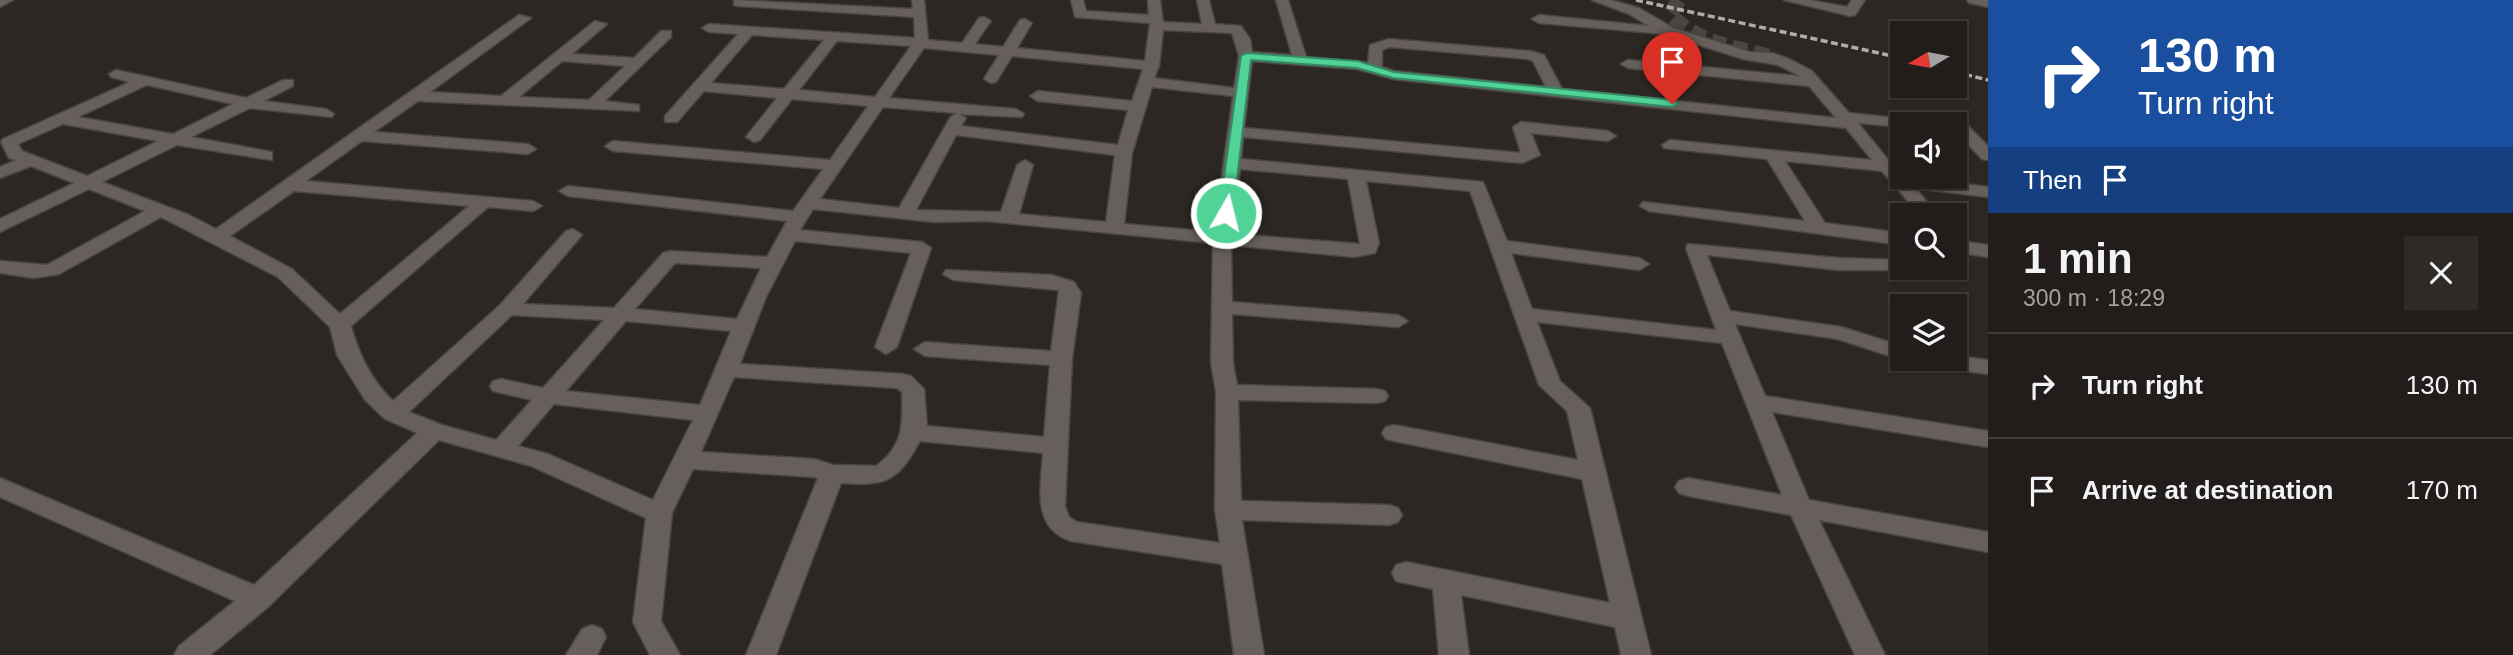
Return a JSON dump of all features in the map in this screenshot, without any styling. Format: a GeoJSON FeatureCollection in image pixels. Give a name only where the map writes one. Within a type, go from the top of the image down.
{"type":"FeatureCollection","features":[{"type":"Feature","properties":{"kind":"street"},"geometry":{"type":"LineString","coordinates":[[0,3],[7,0]]}},
{"type":"Feature","properties":{"kind":"street"},"geometry":{"type":"LineString","coordinates":[[1077,0],[1080,14],[1236,29],[1243,39],[1246,56],[1243,93],[1222,238],[1222,363],[1227,392],[1228,510],[1249,655]]}},
{"type":"Feature","properties":{"kind":"street"},"geometry":{"type":"LineString","coordinates":[[1114,229],[1124,151],[1152,66],[1158,23],[1154,0]]}},
{"type":"Feature","properties":{"kind":"street"},"geometry":{"type":"LineString","coordinates":[[1203,0],[1209,27]]}},
{"type":"Feature","properties":{"kind":"street"},"geometry":{"type":"LineString","coordinates":[[1282,0],[1300,60]]}},
{"type":"Feature","properties":{"kind":"street"},"geometry":{"type":"LineString","coordinates":[[1598,0],[1634,11],[1668,31]]}},
{"type":"Feature","properties":{"kind":"street"},"geometry":{"type":"LineString","coordinates":[[1790,0],[1850,12],[1859,0]]}},
{"type":"Feature","properties":{"kind":"street"},"geometry":{"type":"LineString","coordinates":[[1973,0],[1988,3]]}},
{"type":"Feature","properties":{"kind":"street"},"geometry":{"type":"LineString","coordinates":[[665,655],[647,622],[659,513],[708,414],[743,326],[774,263],[834,164],[920,43],[923,34],[919,7],[739,2]]}},
{"type":"Feature","properties":{"kind":"street"},"geometry":{"type":"LineString","coordinates":[[217,237],[524,18]]}},
{"type":"Feature","properties":{"kind":"street"},"geometry":{"type":"LineString","coordinates":[[1539,19],[1668,31],[1748,56],[1780,60],[1814,82],[1890,171]]}},
{"type":"Feature","properties":{"kind":"street"},"geometry":{"type":"LineString","coordinates":[[966,48],[984,21]]}},
{"type":"Feature","properties":{"kind":"street"},"geometry":{"type":"LineString","coordinates":[[991,79],[1025,23]]}},
{"type":"Feature","properties":{"kind":"street"},"geometry":{"type":"LineString","coordinates":[[504,100],[600,24]]}},
{"type":"Feature","properties":{"kind":"street"},"geometry":{"type":"LineString","coordinates":[[709,28],[832,39],[920,43],[1152,66]]}},
{"type":"Feature","properties":{"kind":"street"},"geometry":{"type":"LineString","coordinates":[[671,119],[748,31]]}},
{"type":"Feature","properties":{"kind":"street"},"geometry":{"type":"LineString","coordinates":[[593,105],[666,34]]}},
{"type":"Feature","properties":{"kind":"street"},"geometry":{"type":"LineString","coordinates":[[754,137],[832,39]]}},
{"type":"Feature","properties":{"kind":"street"},"geometry":{"type":"LineString","coordinates":[[1375,70],[1375,48],[1389,43],[1530,55],[1539,58],[1556,91]]}},
{"type":"Feature","properties":{"kind":"street"},"geometry":{"type":"LineString","coordinates":[[1620,48],[1637,82]]}},
{"type":"Feature","properties":{"kind":"street"},"geometry":{"type":"LineString","coordinates":[[1246,56],[1358,65],[1393,75],[1556,91],[1637,82],[1814,82]]}},
{"type":"Feature","properties":{"kind":"street"},"geometry":{"type":"LineString","coordinates":[[559,57],[635,62]]}},
{"type":"Feature","properties":{"kind":"street"},"geometry":{"type":"LineString","coordinates":[[116,74],[247,103],[326,114]]}},
{"type":"Feature","properties":{"kind":"street"},"geometry":{"type":"LineString","coordinates":[[144,81],[9,142],[15,154],[160,210],[285,273],[340,325],[348,355],[373,395],[393,414],[434,431],[540,460],[659,513]]}},
{"type":"Feature","properties":{"kind":"street"},"geometry":{"type":"LineString","coordinates":[[1147,82],[1243,93]]}},
{"type":"Feature","properties":{"kind":"street"},"geometry":{"type":"LineString","coordinates":[[1637,82],[1890,132]]}},
{"type":"Feature","properties":{"kind":"street"},"geometry":{"type":"LineString","coordinates":[[0,226],[288,83]]}},
{"type":"Feature","properties":{"kind":"street"},"geometry":{"type":"LineString","coordinates":[[698,86],[1016,114]]}},
{"type":"Feature","properties":{"kind":"street"},"geometry":{"type":"LineString","coordinates":[[414,96],[634,108]]}},
{"type":"Feature","properties":{"kind":"street"},"geometry":{"type":"LineString","coordinates":[[1038,96],[1139,106]]}},
{"type":"Feature","properties":{"kind":"street"},"geometry":{"type":"LineString","coordinates":[[904,214],[964,108]]}},
{"type":"Feature","properties":{"kind":"street"},"geometry":{"type":"LineString","coordinates":[[58,118],[266,156]]}},
{"type":"Feature","properties":{"kind":"street"},"geometry":{"type":"LineString","coordinates":[[1849,123],[1890,124]]}},
{"type":"Feature","properties":{"kind":"street"},"geometry":{"type":"LineString","coordinates":[[1237,132],[1522,158],[1532,155],[1521,127],[1608,136]]}},
{"type":"Feature","properties":{"kind":"street"},"geometry":{"type":"LineString","coordinates":[[951,130],[1124,151]]}},
{"type":"Feature","properties":{"kind":"street"},"geometry":{"type":"LineString","coordinates":[[359,136],[528,149]]}},
{"type":"Feature","properties":{"kind":"street"},"geometry":{"type":"LineString","coordinates":[[1967,136],[1984,143]]}},
{"type":"Feature","properties":{"kind":"street"},"geometry":{"type":"LineString","coordinates":[[1670,145],[1886,166]]}},
{"type":"Feature","properties":{"kind":"street"},"geometry":{"type":"LineString","coordinates":[[613,146],[834,164]]}},
{"type":"Feature","properties":{"kind":"street"},"geometry":{"type":"LineString","coordinates":[[1468,154],[1476,186],[1550,385],[1578,408],[1636,655]]}},
{"type":"Feature","properties":{"kind":"street"},"geometry":{"type":"LineString","coordinates":[[1772,154],[1818,228]]}},
{"type":"Feature","properties":{"kind":"street"},"geometry":{"type":"LineString","coordinates":[[0,173],[30,160]]}},
{"type":"Feature","properties":{"kind":"street"},"geometry":{"type":"LineString","coordinates":[[1233,163],[1476,186]]}},
{"type":"Feature","properties":{"kind":"street"},"geometry":{"type":"LineString","coordinates":[[1008,219],[1026,165]]}},
{"type":"Feature","properties":{"kind":"street"},"geometry":{"type":"LineString","coordinates":[[799,218],[904,214],[1008,219],[1368,249],[1370,243],[1356,174]]}},
{"type":"Feature","properties":{"kind":"street"},"geometry":{"type":"LineString","coordinates":[[290,185],[533,206]]}},
{"type":"Feature","properties":{"kind":"street"},"geometry":{"type":"LineString","coordinates":[[1906,189],[1918,203]]}},
{"type":"Feature","properties":{"kind":"street"},"geometry":{"type":"LineString","coordinates":[[1964,189],[1988,192]]}},
{"type":"Feature","properties":{"kind":"street"},"geometry":{"type":"LineString","coordinates":[[568,191],[799,218],[922,248],[886,347]]}},
{"type":"Feature","properties":{"kind":"street"},"geometry":{"type":"LineString","coordinates":[[340,325],[485,201]]}},
{"type":"Feature","properties":{"kind":"street"},"geometry":{"type":"LineString","coordinates":[[1649,206],[1890,237]]}},
{"type":"Feature","properties":{"kind":"street"},"geometry":{"type":"LineString","coordinates":[[0,267],[34,272],[52,270],[160,210]]}},
{"type":"Feature","properties":{"kind":"street"},"geometry":{"type":"LineString","coordinates":[[393,414],[507,309],[573,235]]}},
{"type":"Feature","properties":{"kind":"street"},"geometry":{"type":"LineString","coordinates":[[1499,246],[1639,264]]}},
{"type":"Feature","properties":{"kind":"street"},"geometry":{"type":"LineString","coordinates":[[1870,655],[1800,508],[1695,248],[1848,265],[1890,266]]}},
{"type":"Feature","properties":{"kind":"street"},"geometry":{"type":"LineString","coordinates":[[1967,248],[1986,252]]}},
{"type":"Feature","properties":{"kind":"street"},"geometry":{"type":"LineString","coordinates":[[502,449],[670,257],[774,263]]}},
{"type":"Feature","properties":{"kind":"street"},"geometry":{"type":"LineString","coordinates":[[953,274],[1052,281],[1067,286],[1071,293],[1061,359],[1055,446],[1052,506],[1059,523],[1071,531],[1236,556]]}},
{"type":"Feature","properties":{"kind":"street"},"geometry":{"type":"LineString","coordinates":[[1222,307],[1398,321]]}},
{"type":"Feature","properties":{"kind":"street"},"geometry":{"type":"LineString","coordinates":[[507,309],[619,314],[743,326]]}},
{"type":"Feature","properties":{"kind":"street"},"geometry":{"type":"LineString","coordinates":[[1524,314],[1842,333],[1890,349]]}},
{"type":"Feature","properties":{"kind":"street"},"geometry":{"type":"LineString","coordinates":[[925,349],[1061,359]]}},
{"type":"Feature","properties":{"kind":"street"},"geometry":{"type":"LineString","coordinates":[[1967,364],[1988,367]]}},
{"type":"Feature","properties":{"kind":"street"},"geometry":{"type":"LineString","coordinates":[[686,460],[814,468],[832,474],[878,476],[888,473],[915,429],[913,389],[902,381],[726,370]]}},
{"type":"Feature","properties":{"kind":"street"},"geometry":{"type":"LineString","coordinates":[[501,386],[548,396],[708,414]]}},
{"type":"Feature","properties":{"kind":"street"},"geometry":{"type":"LineString","coordinates":[[1227,392],[1377,397]]}},
{"type":"Feature","properties":{"kind":"street"},"geometry":{"type":"LineString","coordinates":[[1757,402],[1988,439]]}},
{"type":"Feature","properties":{"kind":"street"},"geometry":{"type":"LineString","coordinates":[[915,429],[929,435],[1055,446]]}},
{"type":"Feature","properties":{"kind":"street"},"geometry":{"type":"LineString","coordinates":[[189,655],[258,599],[434,431]]}},
{"type":"Feature","properties":{"kind":"street"},"geometry":{"type":"LineString","coordinates":[[1394,433],[1592,471]]}},
{"type":"Feature","properties":{"kind":"street"},"geometry":{"type":"LineString","coordinates":[[761,655],[832,474]]}},
{"type":"Feature","properties":{"kind":"street"},"geometry":{"type":"LineString","coordinates":[[0,487],[258,599]]}},
{"type":"Feature","properties":{"kind":"street"},"geometry":{"type":"LineString","coordinates":[[1688,487],[1988,542]]}},
{"type":"Feature","properties":{"kind":"street"},"geometry":{"type":"LineString","coordinates":[[1228,510],[1389,515]]}},
{"type":"Feature","properties":{"kind":"street"},"geometry":{"type":"LineString","coordinates":[[1406,573],[1627,618]]}},
{"type":"Feature","properties":{"kind":"street"},"geometry":{"type":"LineString","coordinates":[[1446,581],[1454,655]]}},
{"type":"Feature","properties":{"kind":"tunnel"},"geometry":{"type":"LineString","coordinates":[[1679,0],[1670,14],[1692,32],[1717,43],[1772,57]]}},
{"type":"Feature","properties":{"kind":"railway"},"geometry":{"type":"LineString","coordinates":[[1636,0],[1890,55]]}},
{"type":"Feature","properties":{"kind":"railway"},"geometry":{"type":"LineString","coordinates":[[1967,75],[1988,80]]}},
{"type":"Feature","properties":{"kind":"route"},"geometry":{"type":"LineString","coordinates":[[1226,213],[1246,56],[1358,65],[1393,75],[1672,104]]}}]}
